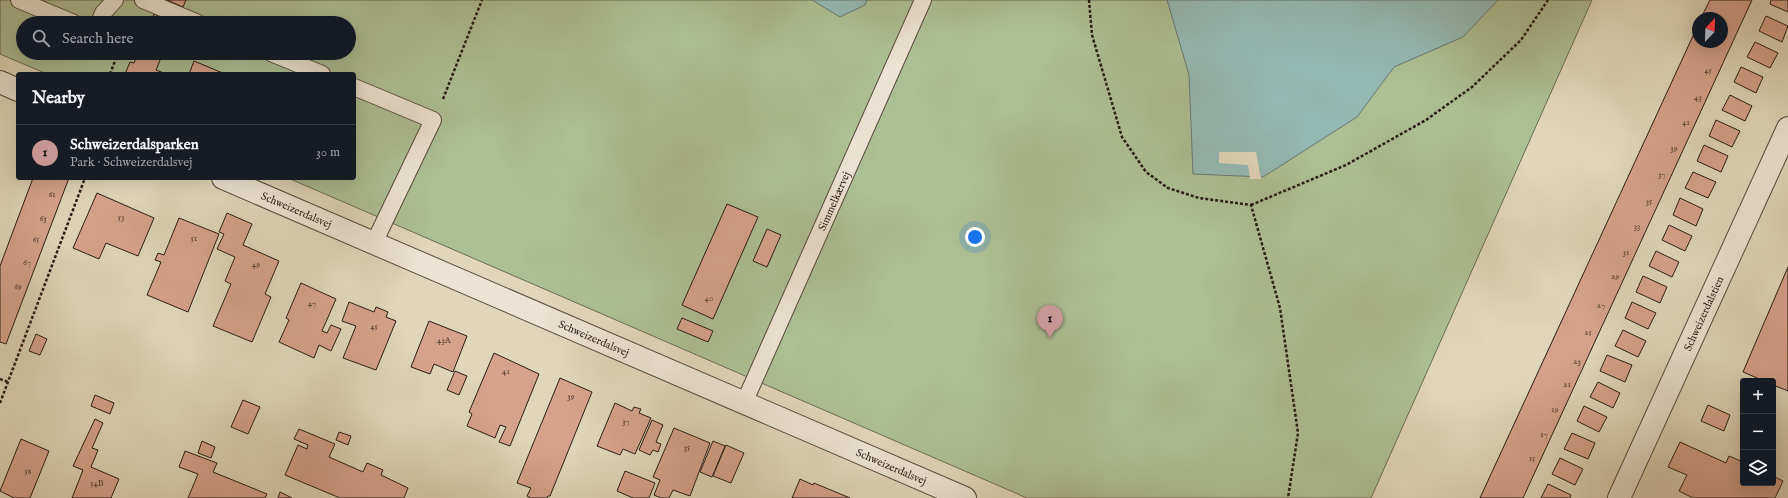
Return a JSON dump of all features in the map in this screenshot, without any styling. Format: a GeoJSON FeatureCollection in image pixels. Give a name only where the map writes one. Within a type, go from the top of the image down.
{"type":"FeatureCollection","features":[{"type":"Feature","properties":{"kind":"street"},"geometry":{"type":"LineString","coordinates":[[0,82],[16,89]]}},
{"type":"Feature","properties":{"kind":"street","name":"Schweizerdalstien"},"geometry":{"type":"LineString","coordinates":[[1619,498],[1788,128]]}},
{"type":"Feature","properties":{"kind":"street","name":"Schweizerdalsvej"},"geometry":{"type":"LineString","coordinates":[[228,180],[744,403],[932,492],[964,498]]}},
{"type":"Feature","properties":{"kind":"lane"},"geometry":{"type":"LineString","coordinates":[[19,0],[57,16]]}},
{"type":"Feature","properties":{"kind":"lane"},"geometry":{"type":"LineString","coordinates":[[102,16],[103,12],[116,0]]}},
{"type":"Feature","properties":{"kind":"lane"},"geometry":{"type":"LineString","coordinates":[[143,0],[181,16]]}},
{"type":"Feature","properties":{"kind":"lane","name":"Simmelkærvej"},"geometry":{"type":"LineString","coordinates":[[744,403],[924,0]]}},
{"type":"Feature","properties":{"kind":"lane"},"geometry":{"type":"LineString","coordinates":[[288,60],[317,72]]}},
{"type":"Feature","properties":{"kind":"lane"},"geometry":{"type":"LineString","coordinates":[[356,88],[433,120],[374,243]]}},
{"type":"Feature","properties":{"kind":"path"},"geometry":{"type":"LineString","coordinates":[[433,120],[482,0]]}},
{"type":"Feature","properties":{"kind":"path"},"geometry":{"type":"LineString","coordinates":[[1089,0],[1092,35],[1122,137],[1146,172],[1168,188],[1199,198],[1251,205],[1346,165],[1426,120],[1472,87],[1521,40],[1548,0]]}},
{"type":"Feature","properties":{"kind":"path"},"geometry":{"type":"LineString","coordinates":[[111,72],[115,60]]}},
{"type":"Feature","properties":{"kind":"path"},"geometry":{"type":"LineString","coordinates":[[0,403],[84,180]]}},
{"type":"Feature","properties":{"kind":"path"},"geometry":{"type":"LineString","coordinates":[[1251,205],[1280,308],[1298,433],[1288,498]]}},
{"type":"Feature","properties":{"kind":"path"},"geometry":{"type":"LineString","coordinates":[[0,379],[8,382]]}},
{"type":"Feature","properties":{"kind":"green space"},"geometry":{"type":"Polygon","coordinates":[[[0,0],[1592,0],[1371,498],[1027,498],[293,180],[356,180],[356,72],[42,72],[0,54],[0,0]]]}},
{"type":"Feature","properties":{"kind":"water"},"geometry":{"type":"Polygon","coordinates":[[[812,0],[867,0],[865,5],[840,17],[812,0]]]}},
{"type":"Feature","properties":{"kind":"water"},"geometry":{"type":"Polygon","coordinates":[[[1167,0],[1498,0],[1463,37],[1394,67],[1357,117],[1263,177],[1193,174],[1189,75],[1167,0]]]}},
{"type":"Feature","properties":{"kind":"pier"},"geometry":{"type":"Polygon","coordinates":[[[1219,152],[1256,152],[1261,179],[1250,179],[1248,165],[1219,163],[1219,152]]]}},
{"type":"Feature","properties":{"kind":"building"},"geometry":{"type":"Polygon","coordinates":[[[167,0],[186,0],[183,7],[167,0]]]}},
{"type":"Feature","properties":{"kind":"building"},"geometry":{"type":"Polygon","coordinates":[[[1710,0],[1752,0],[1523,498],[1480,498],[1692,38],[1692,48],[1728,48],[1728,12],[1704,12],[1710,0]]]}},
{"type":"Feature","properties":{"kind":"building"},"geometry":{"type":"Polygon","coordinates":[[[1771,0],[1788,0],[1788,12],[1770,4],[1771,0]]]}},
{"type":"Feature","properties":{"kind":"building"},"geometry":{"type":"Polygon","coordinates":[[[1766,16],[1788,26],[1782,42],[1759,31],[1766,16]]]}},
{"type":"Feature","properties":{"kind":"building"},"geometry":{"type":"Polygon","coordinates":[[[1755,42],[1778,53],[1770,68],[1747,57],[1755,42]]]}},
{"type":"Feature","properties":{"kind":"building"},"geometry":{"type":"Polygon","coordinates":[[[135,60],[160,60],[156,70],[161,72],[126,72],[130,62],[134,63],[135,60]]]}},
{"type":"Feature","properties":{"kind":"building"},"geometry":{"type":"Polygon","coordinates":[[[194,61],[220,72],[190,72],[194,61]]]}},
{"type":"Feature","properties":{"kind":"building"},"geometry":{"type":"Polygon","coordinates":[[[1741,67],[1763,77],[1756,93],[1734,82],[1741,67]]]}},
{"type":"Feature","properties":{"kind":"building"},"geometry":{"type":"Polygon","coordinates":[[[1730,95],[1752,106],[1745,121],[1722,110],[1730,95]]]}},
{"type":"Feature","properties":{"kind":"building"},"geometry":{"type":"Polygon","coordinates":[[[1716,120],[1740,131],[1732,147],[1709,136],[1716,120]]]}},
{"type":"Feature","properties":{"kind":"building"},"geometry":{"type":"Polygon","coordinates":[[[1704,145],[1728,156],[1721,172],[1697,161],[1704,145]]]}},
{"type":"Feature","properties":{"kind":"building"},"geometry":{"type":"Polygon","coordinates":[[[1693,172],[1716,182],[1708,198],[1685,188],[1693,172]]]}},
{"type":"Feature","properties":{"kind":"building"},"geometry":{"type":"Polygon","coordinates":[[[32,180],[68,180],[6,344],[0,342],[0,266],[32,180]]]}},
{"type":"Feature","properties":{"kind":"building"},"geometry":{"type":"Polygon","coordinates":[[[97,193],[154,218],[138,256],[106,243],[99,259],[73,248],[97,193]]]}},
{"type":"Feature","properties":{"kind":"building"},"geometry":{"type":"Polygon","coordinates":[[[1680,198],[1703,209],[1696,226],[1673,215],[1680,198]]]}},
{"type":"Feature","properties":{"kind":"building"},"geometry":{"type":"Polygon","coordinates":[[[727,204],[758,217],[713,319],[682,305],[727,204]]]}},
{"type":"Feature","properties":{"kind":"building"},"geometry":{"type":"Polygon","coordinates":[[[227,213],[252,224],[243,245],[279,261],[265,294],[271,297],[252,342],[213,326],[231,284],[225,281],[235,257],[217,249],[224,234],[219,232],[227,213]]]}},
{"type":"Feature","properties":{"kind":"building"},"geometry":{"type":"Polygon","coordinates":[[[179,218],[219,234],[188,312],[147,295],[161,262],[155,260],[158,253],[164,255],[179,218]]]}},
{"type":"Feature","properties":{"kind":"building"},"geometry":{"type":"Polygon","coordinates":[[[1669,225],[1692,236],[1685,251],[1662,240],[1669,225]]]}},
{"type":"Feature","properties":{"kind":"building"},"geometry":{"type":"Polygon","coordinates":[[[767,229],[781,235],[767,267],[753,261],[767,229]]]}},
{"type":"Feature","properties":{"kind":"building"},"geometry":{"type":"Polygon","coordinates":[[[1656,251],[1679,262],[1672,277],[1649,266],[1656,251]]]}},
{"type":"Feature","properties":{"kind":"building"},"geometry":{"type":"Polygon","coordinates":[[[1788,267],[1788,391],[1776,386],[1776,378],[1757,378],[1743,372],[1788,267]]]}},
{"type":"Feature","properties":{"kind":"building"},"geometry":{"type":"Polygon","coordinates":[[[1643,276],[1667,287],[1660,303],[1636,292],[1643,276]]]}},
{"type":"Feature","properties":{"kind":"building"},"geometry":{"type":"Polygon","coordinates":[[[301,283],[336,299],[322,331],[327,333],[331,325],[341,329],[331,351],[319,345],[314,358],[279,342],[289,320],[286,318],[301,283]]]}},
{"type":"Feature","properties":{"kind":"building"},"geometry":{"type":"Polygon","coordinates":[[[349,302],[374,312],[376,307],[388,312],[386,317],[396,321],[376,370],[343,358],[356,326],[342,321],[349,302]]]}},
{"type":"Feature","properties":{"kind":"building"},"geometry":{"type":"Polygon","coordinates":[[[1632,302],[1656,313],[1648,329],[1625,318],[1632,302]]]}},
{"type":"Feature","properties":{"kind":"building"},"geometry":{"type":"Polygon","coordinates":[[[682,318],[713,331],[708,342],[677,329],[682,318]]]}},
{"type":"Feature","properties":{"kind":"building"},"geometry":{"type":"Polygon","coordinates":[[[429,321],[467,336],[453,372],[434,364],[430,374],[411,367],[429,321]]]}},
{"type":"Feature","properties":{"kind":"building"},"geometry":{"type":"Polygon","coordinates":[[[1623,330],[1646,341],[1638,357],[1615,346],[1623,330]]]}},
{"type":"Feature","properties":{"kind":"building"},"geometry":{"type":"Polygon","coordinates":[[[36,334],[47,339],[40,355],[29,351],[36,334]]]}},
{"type":"Feature","properties":{"kind":"building"},"geometry":{"type":"Polygon","coordinates":[[[494,353],[539,374],[510,446],[499,442],[506,427],[500,425],[495,438],[467,426],[472,414],[469,412],[494,353]]]}},
{"type":"Feature","properties":{"kind":"building"},"geometry":{"type":"Polygon","coordinates":[[[1607,355],[1632,365],[1625,382],[1600,371],[1607,355]]]}},
{"type":"Feature","properties":{"kind":"building"},"geometry":{"type":"Polygon","coordinates":[[[455,371],[467,376],[459,395],[447,390],[455,371]]]}},
{"type":"Feature","properties":{"kind":"building"},"geometry":{"type":"Polygon","coordinates":[[[560,378],[592,392],[550,496],[547,498],[531,498],[527,496],[531,488],[517,483],[560,378]]]}},
{"type":"Feature","properties":{"kind":"building"},"geometry":{"type":"Polygon","coordinates":[[[1598,382],[1620,393],[1613,408],[1590,397],[1598,382]]]}},
{"type":"Feature","properties":{"kind":"building"},"geometry":{"type":"Polygon","coordinates":[[[95,395],[114,403],[110,414],[91,406],[95,395]]]}},
{"type":"Feature","properties":{"kind":"building"},"geometry":{"type":"Polygon","coordinates":[[[243,400],[260,407],[248,434],[231,427],[243,400]]]}},
{"type":"Feature","properties":{"kind":"building"},"geometry":{"type":"Polygon","coordinates":[[[615,403],[632,411],[634,407],[641,409],[639,413],[651,418],[635,454],[623,449],[620,455],[597,446],[615,403]]]}},
{"type":"Feature","properties":{"kind":"building"},"geometry":{"type":"Polygon","coordinates":[[[1708,405],[1730,415],[1724,431],[1701,421],[1708,405]]]}},
{"type":"Feature","properties":{"kind":"building"},"geometry":{"type":"Polygon","coordinates":[[[1584,406],[1607,417],[1599,432],[1577,421],[1584,406]]]}},
{"type":"Feature","properties":{"kind":"building"},"geometry":{"type":"Polygon","coordinates":[[[95,419],[103,423],[92,448],[98,450],[91,467],[119,479],[111,498],[72,498],[83,470],[73,466],[95,419]]]}},
{"type":"Feature","properties":{"kind":"building"},"geometry":{"type":"Polygon","coordinates":[[[652,420],[663,425],[656,442],[661,444],[658,452],[653,450],[650,455],[639,450],[652,420]]]}},
{"type":"Feature","properties":{"kind":"building"},"geometry":{"type":"Polygon","coordinates":[[[674,428],[710,443],[690,496],[673,490],[669,498],[661,498],[654,495],[660,480],[653,477],[674,428]]]}},
{"type":"Feature","properties":{"kind":"building"},"geometry":{"type":"Polygon","coordinates":[[[299,429],[335,444],[329,457],[363,472],[367,463],[383,470],[381,475],[408,488],[404,498],[340,498],[285,475],[298,445],[307,449],[308,445],[294,439],[299,429]]]}},
{"type":"Feature","properties":{"kind":"building"},"geometry":{"type":"Polygon","coordinates":[[[339,432],[351,436],[348,445],[336,440],[339,432]]]}},
{"type":"Feature","properties":{"kind":"building"},"geometry":{"type":"Polygon","coordinates":[[[1572,433],[1595,443],[1588,459],[1564,449],[1572,433]]]}},
{"type":"Feature","properties":{"kind":"building"},"geometry":{"type":"Polygon","coordinates":[[[21,439],[49,451],[30,498],[14,498],[0,491],[21,439]]]}},
{"type":"Feature","properties":{"kind":"building"},"geometry":{"type":"Polygon","coordinates":[[[202,441],[215,447],[211,458],[198,453],[202,441]]]}},
{"type":"Feature","properties":{"kind":"building"},"geometry":{"type":"Polygon","coordinates":[[[713,441],[725,446],[712,477],[700,472],[713,441]]]}},
{"type":"Feature","properties":{"kind":"building"},"geometry":{"type":"Polygon","coordinates":[[[1680,442],[1726,463],[1729,456],[1740,461],[1740,486],[1776,486],[1776,478],[1783,481],[1775,498],[1693,498],[1679,491],[1687,475],[1668,467],[1680,442]]]}},
{"type":"Feature","properties":{"kind":"building"},"geometry":{"type":"Polygon","coordinates":[[[726,445],[744,453],[731,483],[713,476],[726,445]]]}},
{"type":"Feature","properties":{"kind":"building"},"geometry":{"type":"Polygon","coordinates":[[[185,451],[217,463],[213,472],[267,494],[265,498],[188,498],[198,474],[179,467],[185,451]]]}},
{"type":"Feature","properties":{"kind":"building"},"geometry":{"type":"Polygon","coordinates":[[[1560,458],[1583,469],[1575,485],[1552,474],[1560,458]]]}},
{"type":"Feature","properties":{"kind":"building"},"geometry":{"type":"Polygon","coordinates":[[[625,471],[655,483],[649,498],[633,498],[617,491],[625,471]]]}},
{"type":"Feature","properties":{"kind":"building"},"geometry":{"type":"Polygon","coordinates":[[[800,479],[813,485],[814,483],[850,498],[792,498],[800,479]]]}},
{"type":"Feature","properties":{"kind":"building"},"geometry":{"type":"Polygon","coordinates":[[[1548,484],[1571,495],[1570,498],[1541,498],[1548,484]]]}},
{"type":"Feature","properties":{"kind":"building"},"geometry":{"type":"Polygon","coordinates":[[[280,492],[292,498],[278,498],[280,492]]]}},
{"type":"Feature","properties":{"kind":"place","name":"Schweizerdalsparken"},"geometry":{"type":"Point","coordinates":[1050,338]}}]}
